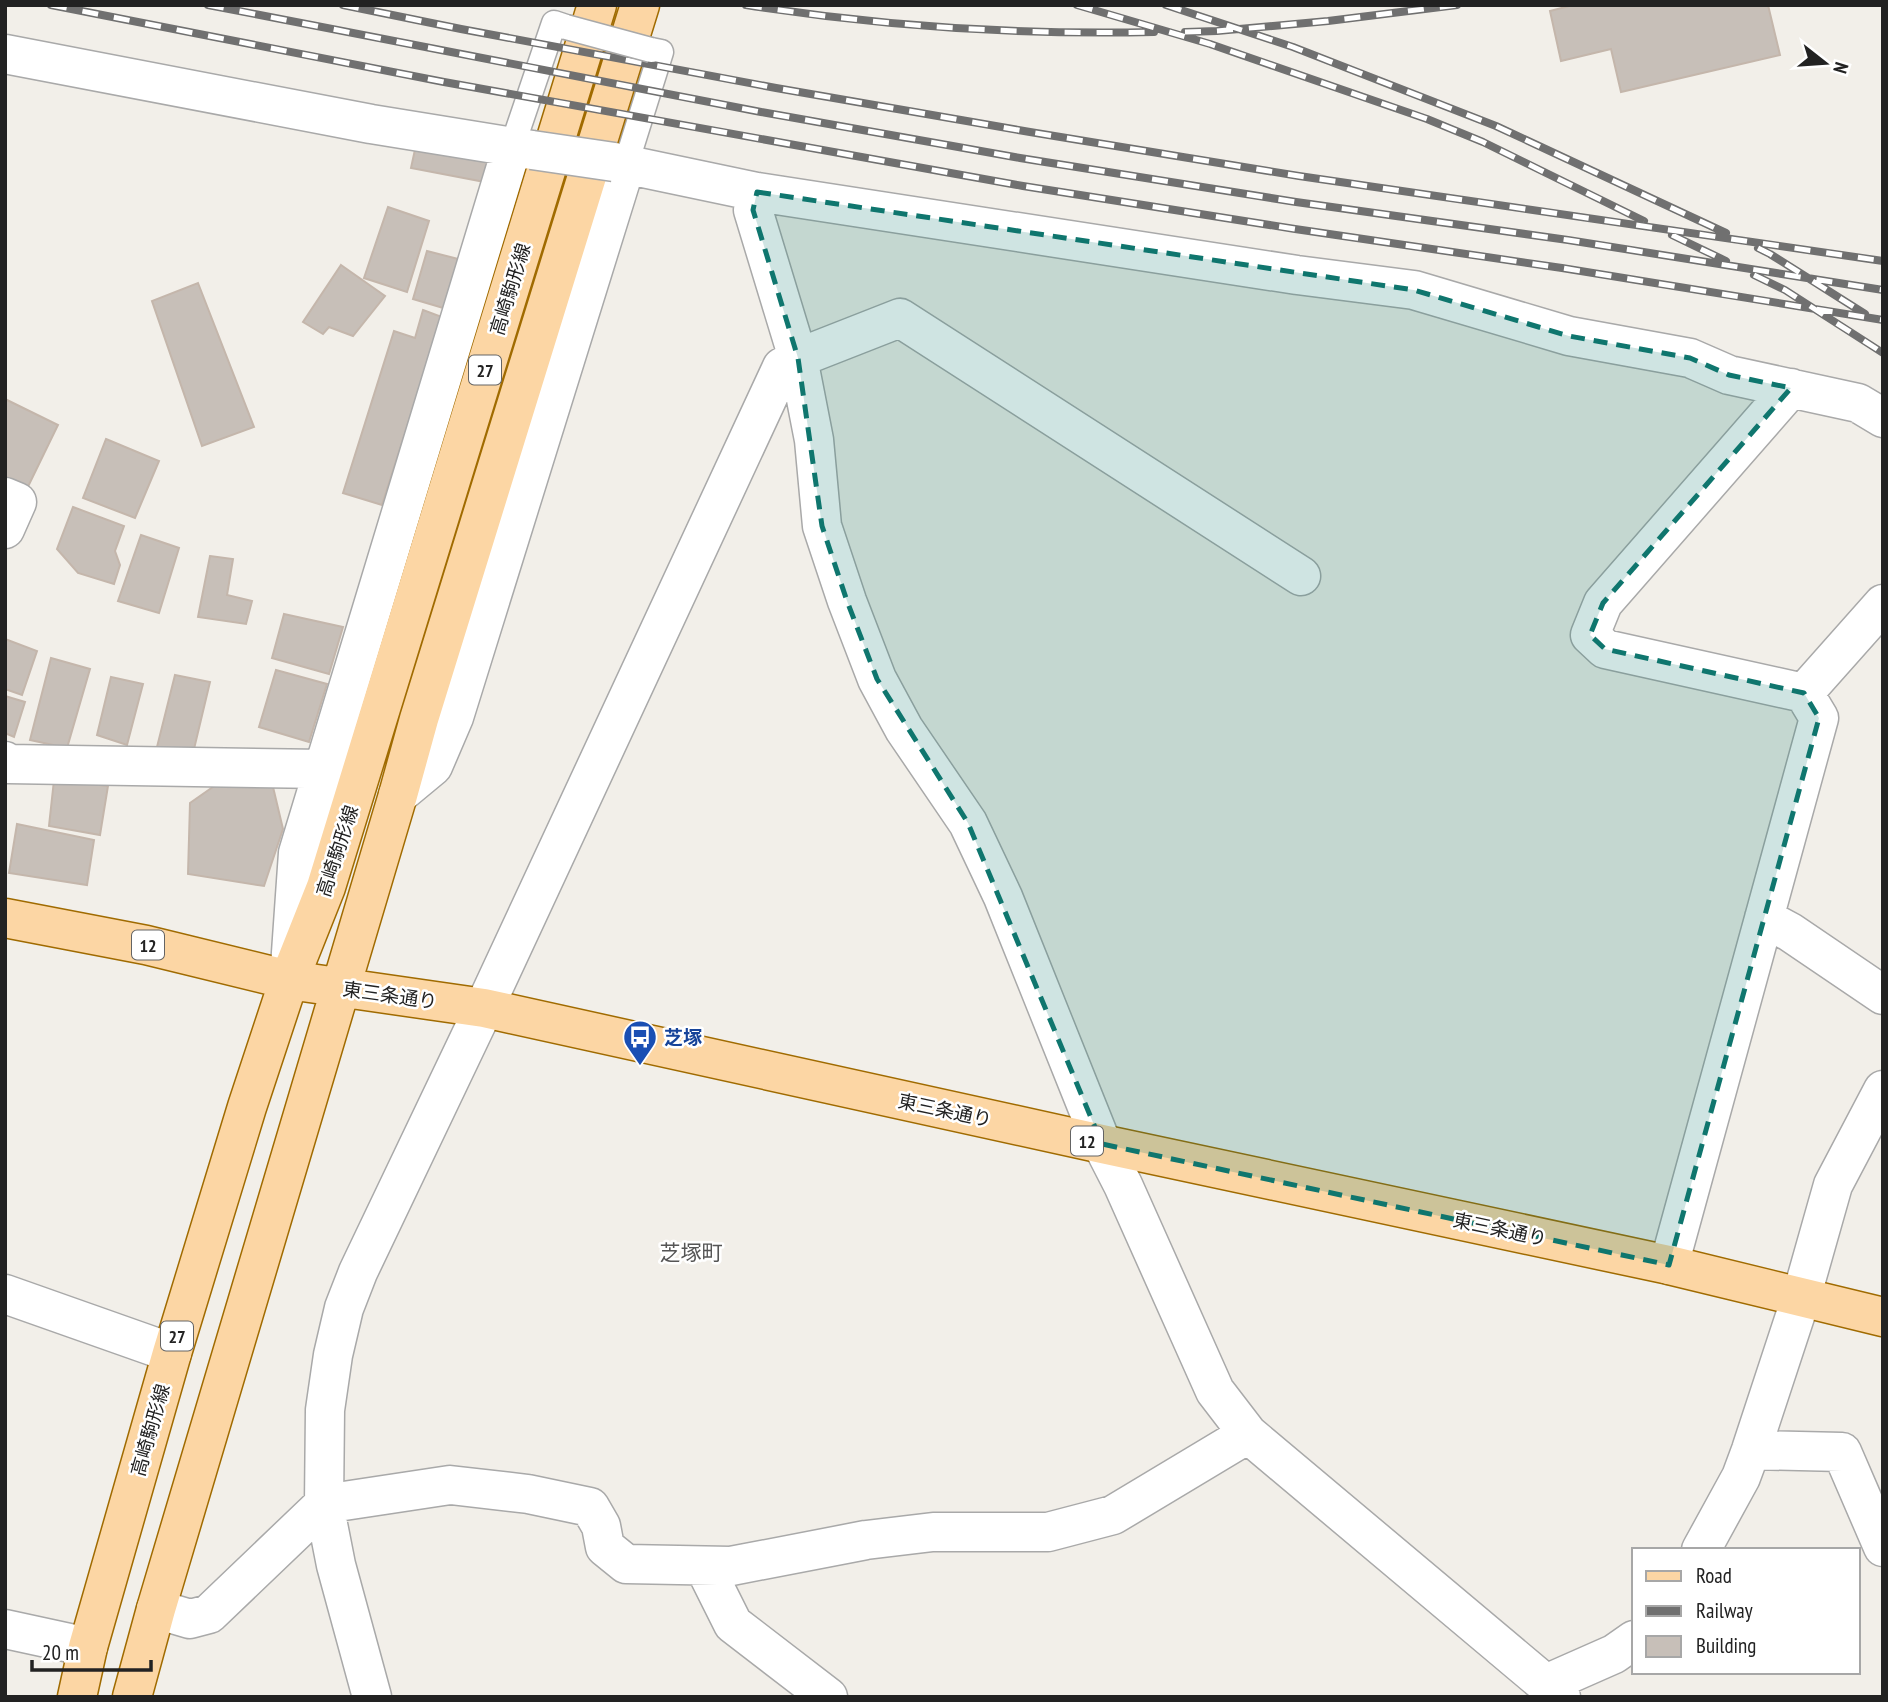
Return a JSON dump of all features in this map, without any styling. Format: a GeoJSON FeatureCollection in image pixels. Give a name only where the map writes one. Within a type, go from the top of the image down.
{"type":"FeatureCollection","features":[{"type":"Feature","properties":{"kind":"main road","name":"高崎駒形線"},"geometry":{"type":"LineString","coordinates":[[77,1697],[88,1647],[172,1353],[247,1107],[289,980],[326,887],[597,5]]}},
{"type":"Feature","properties":{"kind":"main road","name":"高崎駒形線"},"geometry":{"type":"LineString","coordinates":[[132,1697],[419,719],[640,5]]}},
{"type":"Feature","properties":{"kind":"main road","name":"東三条通り"},"geometry":{"type":"LineString","coordinates":[[5,918],[146,945],[289,980],[484,1008],[1669,1265],[1883,1317]]}},
{"type":"Feature","properties":{"kind":"street"},"geometry":{"type":"LineString","coordinates":[[5,54],[371,124],[620,163],[757,192],[1297,275],[1414,290],[1569,336],[1690,358],[1729,375],[1858,402],[1883,418]]}},
{"type":"Feature","properties":{"kind":"street"},"geometry":{"type":"LineString","coordinates":[[289,980],[298,853],[522,148]]}},
{"type":"Feature","properties":{"kind":"street"},"geometry":{"type":"LineString","coordinates":[[398,795],[433,766],[454,717],[620,163]]}},
{"type":"Feature","properties":{"kind":"street"},"geometry":{"type":"LineString","coordinates":[[757,192],[753,210],[798,358],[814,440],[822,526],[846,601],[872,668],[904,729],[968,823],[1003,897],[1102,1144],[1124,1185],[1215,1391],[1248,1434],[1553,1690],[1632,1641]]}},
{"type":"Feature","properties":{"kind":"street"},"geometry":{"type":"LineString","coordinates":[[372,1697],[336,1565],[324,1504],[325,1410],[333,1355],[344,1308],[358,1272],[782,367],[798,358],[900,318],[1301,576]]}},
{"type":"Feature","properties":{"kind":"street"},"geometry":{"type":"LineString","coordinates":[[1669,1265],[1819,718],[1804,693],[1605,649],[1591,635],[1603,603],[1791,388]]}},
{"type":"Feature","properties":{"kind":"street"},"geometry":{"type":"LineString","coordinates":[[5,497],[17,502],[5,529]]}},
{"type":"Feature","properties":{"kind":"street"},"geometry":{"type":"LineString","coordinates":[[1804,693],[1883,604]]}},
{"type":"Feature","properties":{"kind":"street"},"geometry":{"type":"LineString","coordinates":[[6,768],[324,769],[361,775]]}},
{"type":"Feature","properties":{"kind":"street"},"geometry":{"type":"LineString","coordinates":[[1765,918],[1883,995]]}},
{"type":"Feature","properties":{"kind":"street"},"geometry":{"type":"LineString","coordinates":[[1702,1548],[1741,1477],[1751,1450],[1801,1298],[1833,1185],[1883,1090]]}},
{"type":"Feature","properties":{"kind":"street"},"geometry":{"type":"LineString","coordinates":[[5,1294],[172,1353]]}},
{"type":"Feature","properties":{"kind":"street"},"geometry":{"type":"LineString","coordinates":[[156,1609],[190,1619],[209,1614],[324,1504],[450,1485],[528,1494],[590,1507],[601,1525],[605,1547],[626,1564],[731,1566],[866,1540],[933,1532],[1048,1532],[1113,1515],[1248,1434]]}},
{"type":"Feature","properties":{"kind":"street"},"geometry":{"type":"LineString","coordinates":[[1751,1450],[1842,1452],[1883,1547]]}},
{"type":"Feature","properties":{"kind":"street"},"geometry":{"type":"LineString","coordinates":[[704,1566],[733,1624],[828,1697]]}},
{"type":"Feature","properties":{"kind":"street"},"geometry":{"type":"LineString","coordinates":[[5,1629],[88,1647]]}},
{"type":"Feature","properties":{"kind":"lane"},"geometry":{"type":"LineString","coordinates":[[522,148],[554,23],[661,52],[620,163]]}},
{"type":"Feature","properties":{"kind":"highlighted area"},"geometry":{"type":"Polygon","coordinates":[[[757,192],[1414,290],[1569,336],[1690,358],[1729,375],[1791,388],[1603,603],[1590,635],[1605,649],[1804,693],[1819,718],[1669,1265],[1102,1144],[968,823],[877,679],[847,601],[822,526],[798,358],[753,210],[757,192]]]}},
{"type":"Feature","properties":{"kind":"building"},"geometry":{"type":"Polygon","coordinates":[[[1573,5],[1768,5],[1780,55],[1621,92],[1611,49],[1561,61],[1550,11],[1573,5]]]}},
{"type":"Feature","properties":{"kind":"building"},"geometry":{"type":"Polygon","coordinates":[[[416,145],[496,159],[490,183],[411,168],[416,145]]]}},
{"type":"Feature","properties":{"kind":"building"},"geometry":{"type":"Polygon","coordinates":[[[388,207],[429,221],[407,292],[364,278],[388,207]]]}},
{"type":"Feature","properties":{"kind":"building"},"geometry":{"type":"Polygon","coordinates":[[[427,251],[466,261],[450,310],[413,299],[427,251]]]}},
{"type":"Feature","properties":{"kind":"building"},"geometry":{"type":"Polygon","coordinates":[[[341,265],[385,296],[353,336],[329,327],[323,334],[303,322],[341,265]]]}},
{"type":"Feature","properties":{"kind":"building"},"geometry":{"type":"Polygon","coordinates":[[[198,283],[254,427],[202,446],[152,301],[198,283]]]}},
{"type":"Feature","properties":{"kind":"building"},"geometry":{"type":"Polygon","coordinates":[[[423,310],[442,317],[382,505],[343,493],[394,331],[415,338],[423,310]]]}},
{"type":"Feature","properties":{"kind":"building"},"geometry":{"type":"Polygon","coordinates":[[[5,399],[58,425],[23,497],[5,488],[5,399]]]}},
{"type":"Feature","properties":{"kind":"building"},"geometry":{"type":"Polygon","coordinates":[[[106,439],[159,461],[135,518],[83,498],[106,439]]]}},
{"type":"Feature","properties":{"kind":"building"},"geometry":{"type":"Polygon","coordinates":[[[73,507],[124,526],[115,551],[120,565],[114,584],[78,573],[57,549],[73,507]]]}},
{"type":"Feature","properties":{"kind":"building"},"geometry":{"type":"Polygon","coordinates":[[[141,535],[179,548],[159,613],[118,601],[141,535]]]}},
{"type":"Feature","properties":{"kind":"building"},"geometry":{"type":"Polygon","coordinates":[[[210,556],[233,559],[227,595],[252,601],[246,624],[198,617],[210,556]]]}},
{"type":"Feature","properties":{"kind":"building"},"geometry":{"type":"Polygon","coordinates":[[[284,614],[343,627],[329,674],[272,658],[284,614]]]}},
{"type":"Feature","properties":{"kind":"building"},"geometry":{"type":"Polygon","coordinates":[[[5,639],[37,651],[22,695],[5,689],[5,639]]]}},
{"type":"Feature","properties":{"kind":"building"},"geometry":{"type":"Polygon","coordinates":[[[51,658],[90,669],[67,748],[30,740],[51,658]]]}},
{"type":"Feature","properties":{"kind":"building"},"geometry":{"type":"Polygon","coordinates":[[[276,670],[327,684],[309,742],[259,727],[276,670]]]}},
{"type":"Feature","properties":{"kind":"building"},"geometry":{"type":"Polygon","coordinates":[[[175,675],[210,682],[194,749],[157,747],[175,675]]]}},
{"type":"Feature","properties":{"kind":"building"},"geometry":{"type":"Polygon","coordinates":[[[111,677],[143,684],[127,745],[97,735],[111,677]]]}},
{"type":"Feature","properties":{"kind":"building"},"geometry":{"type":"Polygon","coordinates":[[[5,696],[25,702],[14,737],[5,733],[5,696]]]}},
{"type":"Feature","properties":{"kind":"building"},"geometry":{"type":"Polygon","coordinates":[[[54,780],[108,786],[100,835],[49,826],[54,780]]]}},
{"type":"Feature","properties":{"kind":"building"},"geometry":{"type":"Polygon","coordinates":[[[220,782],[273,787],[283,829],[264,886],[188,874],[190,803],[220,782]]]}},
{"type":"Feature","properties":{"kind":"building"},"geometry":{"type":"Polygon","coordinates":[[[17,824],[94,840],[87,885],[9,873],[17,824]]]}},
{"type":"Feature","properties":{"kind":"railway"},"geometry":{"type":"LineString","coordinates":[[51,5],[444,82],[1023,186],[1883,320]]}},
{"type":"Feature","properties":{"kind":"railway"},"geometry":{"type":"LineString","coordinates":[[208,5],[761,112],[1020,158],[1883,290]]}},
{"type":"Feature","properties":{"kind":"railway"},"geometry":{"type":"LineString","coordinates":[[343,5],[776,88],[1030,132],[1299,176],[1883,261]]}},
{"type":"Feature","properties":{"kind":"railway"},"geometry":{"type":"LineString","coordinates":[[746,5],[898,24],[1051,32],[1154,32]]}},
{"type":"Feature","properties":{"kind":"railway"},"geometry":{"type":"LineString","coordinates":[[1077,5],[1210,44],[1427,119],[1483,142],[1644,221]]}},
{"type":"Feature","properties":{"kind":"railway"},"geometry":{"type":"LineString","coordinates":[[1166,5],[1293,47],[1496,126],[1726,233]]}},
{"type":"Feature","properties":{"kind":"railway"},"geometry":{"type":"LineString","coordinates":[[1185,32],[1328,21],[1457,5]]}},
{"type":"Feature","properties":{"kind":"railway"},"geometry":{"type":"LineString","coordinates":[[1672,235],[1726,261]]}},
{"type":"Feature","properties":{"kind":"railway"},"geometry":{"type":"LineString","coordinates":[[1758,248],[1865,314]]}},
{"type":"Feature","properties":{"kind":"railway"},"geometry":{"type":"LineString","coordinates":[[1754,275],[1785,290],[1883,353]]}},
{"type":"Feature","properties":{"kind":"place","name":"芝塚"},"geometry":{"type":"Point","coordinates":[640,1067]}},
{"type":"Feature","properties":{"kind":"district","name":"芝塚町"},"geometry":{"type":"Point","coordinates":[691,1252]}}]}
